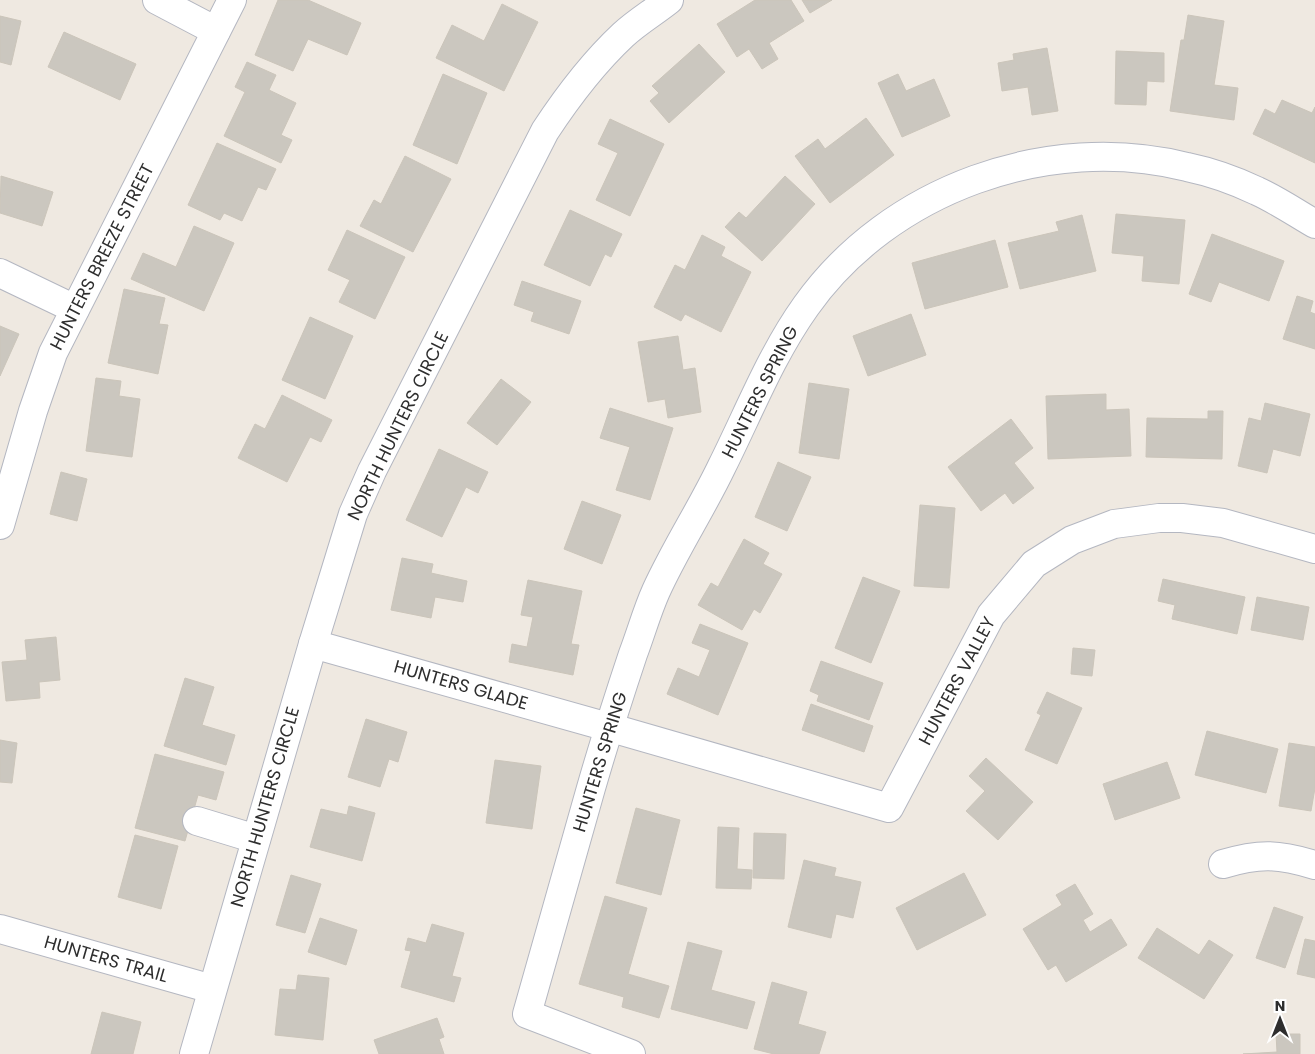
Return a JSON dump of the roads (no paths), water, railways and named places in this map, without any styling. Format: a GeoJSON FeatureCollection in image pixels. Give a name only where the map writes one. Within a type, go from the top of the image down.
{"type":"FeatureCollection","features":[{"type":"Feature","properties":{"kind":"street"},"geometry":{"type":"LineString","coordinates":[[157,0],[216,30]]}},
{"type":"Feature","properties":{"kind":"street","name":"HUNTERS BREEZE STREET"},"geometry":{"type":"LineString","coordinates":[[0,525],[33,411],[53,353],[232,0]]}},
{"type":"Feature","properties":{"kind":"street","name":"NORTH HUNTERS CIRCLE"},"geometry":{"type":"LineString","coordinates":[[194,1054],[313,644],[353,514],[372,471],[544,131],[568,96],[594,64],[624,34],[669,0]]}},
{"type":"Feature","properties":{"kind":"street","name":"HUNTERS SPRING"},"geometry":{"type":"LineString","coordinates":[[631,1054],[527,1014],[608,727],[656,590],[721,468],[780,346],[808,304],[857,249],[887,225],[920,204],[955,187],[992,174],[1030,164],[1107,157],[1146,159],[1185,166],[1222,177],[1258,191],[1315,224]]}},
{"type":"Feature","properties":{"kind":"street"},"geometry":{"type":"LineString","coordinates":[[0,272],[75,309]]}},
{"type":"Feature","properties":{"kind":"street","name":"HUNTERS VALLEY"},"geometry":{"type":"LineString","coordinates":[[608,727],[889,808],[990,615],[1034,564],[1072,540],[1114,524],[1159,518],[1182,518],[1223,523],[1315,550]]}},
{"type":"Feature","properties":{"kind":"street","name":"HUNTERS GLADE"},"geometry":{"type":"LineString","coordinates":[[313,644],[608,727]]}},
{"type":"Feature","properties":{"kind":"street"},"geometry":{"type":"LineString","coordinates":[[198,821],[256,839]]}},
{"type":"Feature","properties":{"kind":"street"},"geometry":{"type":"LineString","coordinates":[[1223,864],[1247,857],[1268,856],[1288,857],[1315,865]]}},
{"type":"Feature","properties":{"kind":"street","name":"HUNTERS TRAIL"},"geometry":{"type":"LineString","coordinates":[[0,929],[212,990]]}}]}
